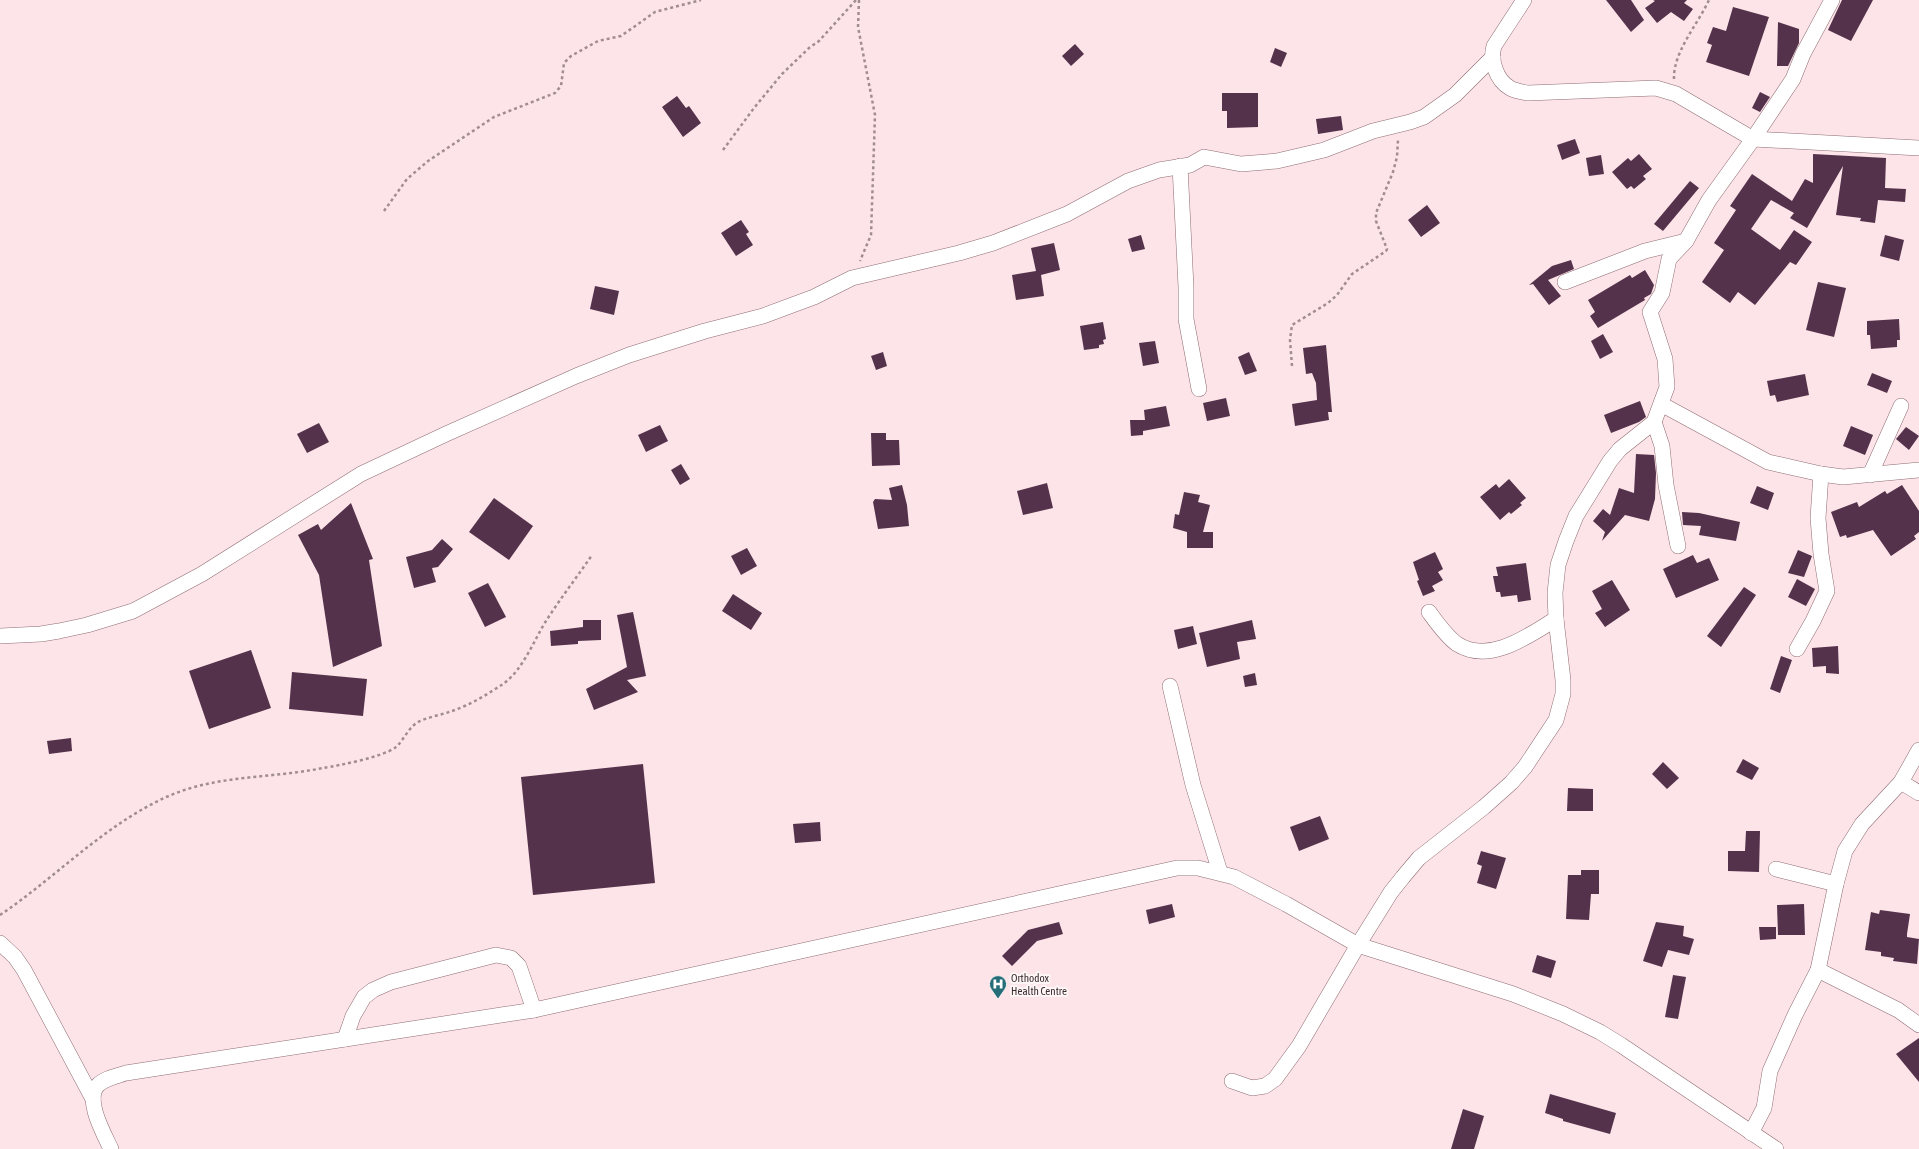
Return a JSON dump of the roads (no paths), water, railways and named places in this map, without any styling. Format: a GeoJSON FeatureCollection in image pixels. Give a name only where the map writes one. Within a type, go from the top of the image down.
{"type":"FeatureCollection","features":[{"type":"Feature","properties":{"kind":"street"},"geometry":{"type":"LineString","coordinates":[[1524,0],[1494,46],[1493,57],[1495,70],[1501,81],[1510,88],[1528,93],[1656,88],[1676,94],[1753,139],[1918,147]]}},
{"type":"Feature","properties":{"kind":"street"},"geometry":{"type":"LineString","coordinates":[[1232,1081],[1252,1088],[1265,1086],[1275,1079],[1303,1040],[1358,945],[1391,892],[1403,876],[1419,858],[1484,807],[1511,783],[1525,768],[1556,720],[1563,694],[1563,680],[1556,619],[1555,593],[1558,565],[1576,516],[1610,461],[1620,449],[1654,422],[1661,404],[1667,387],[1664,359],[1650,312],[1662,293],[1669,259],[1686,241],[1709,200],[1753,139],[1793,79],[1803,54],[1832,0]]}},
{"type":"Feature","properties":{"kind":"street"},"geometry":{"type":"LineString","coordinates":[[0,636],[59,632],[133,611],[202,574],[362,474],[552,386],[629,355],[705,331],[763,316],[814,297],[852,278],[959,253],[993,243],[1067,214],[1128,181],[1159,170],[1190,165],[1204,157],[1241,164],[1277,161],[1324,150],[1364,134],[1399,126],[1424,117],[1436,109],[1455,95],[1493,57]]}},
{"type":"Feature","properties":{"kind":"street"},"geometry":{"type":"LineString","coordinates":[[1180,166],[1186,287],[1186,319],[1199,389]]}},
{"type":"Feature","properties":{"kind":"street"},"geometry":{"type":"LineString","coordinates":[[1565,282],[1646,251],[1686,241]]}},
{"type":"Feature","properties":{"kind":"street"},"geometry":{"type":"LineString","coordinates":[[1661,404],[1768,462],[1821,474],[1843,476],[1870,476],[1919,470]]}},
{"type":"Feature","properties":{"kind":"street"},"geometry":{"type":"LineString","coordinates":[[1870,476],[1902,406]]}},
{"type":"Feature","properties":{"kind":"street"},"geometry":{"type":"LineString","coordinates":[[1654,422],[1662,446],[1666,485],[1678,546]]}},
{"type":"Feature","properties":{"kind":"street"},"geometry":{"type":"LineString","coordinates":[[1797,649],[1813,621],[1827,591],[1821,554],[1818,518],[1821,474]]}},
{"type":"Feature","properties":{"kind":"street"},"geometry":{"type":"LineString","coordinates":[[1429,612],[1456,644],[1467,648],[1480,650],[1502,648],[1514,644],[1556,619]]}},
{"type":"Feature","properties":{"kind":"street"},"geometry":{"type":"LineString","coordinates":[[1170,686],[1193,785],[1220,872]]}},
{"type":"Feature","properties":{"kind":"street"},"geometry":{"type":"LineString","coordinates":[[1751,1133],[1764,1108],[1770,1071],[1795,1015],[1818,970],[1841,863],[1850,843],[1862,824],[1902,782],[1919,750]]}},
{"type":"Feature","properties":{"kind":"street"},"geometry":{"type":"LineString","coordinates":[[1902,782],[1919,793]]}},
{"type":"Feature","properties":{"kind":"street"},"geometry":{"type":"LineString","coordinates":[[93,1099],[95,1088],[102,1082],[126,1073],[534,1010],[1177,868],[1198,868],[1220,872],[1234,877],[1286,904],[1358,945],[1513,994],[1594,1029],[1621,1045],[1776,1149]]}},
{"type":"Feature","properties":{"kind":"street"},"geometry":{"type":"LineString","coordinates":[[1776,869],[1836,884]]}},
{"type":"Feature","properties":{"kind":"street"},"geometry":{"type":"LineString","coordinates":[[0,943],[15,957],[24,970],[93,1099],[96,1115],[111,1149]]}},
{"type":"Feature","properties":{"kind":"street"},"geometry":{"type":"LineString","coordinates":[[345,1039],[353,1016],[364,997],[373,990],[391,982],[491,956],[506,956],[518,963],[534,1010]]}},
{"type":"Feature","properties":{"kind":"street"},"geometry":{"type":"LineString","coordinates":[[1818,970],[1898,1010],[1919,1025]]}},
{"type":"Feature","properties":{"kind":"place","name":"Orthodox Health Centre"},"geometry":{"type":"Point","coordinates":[998,999]}}]}
